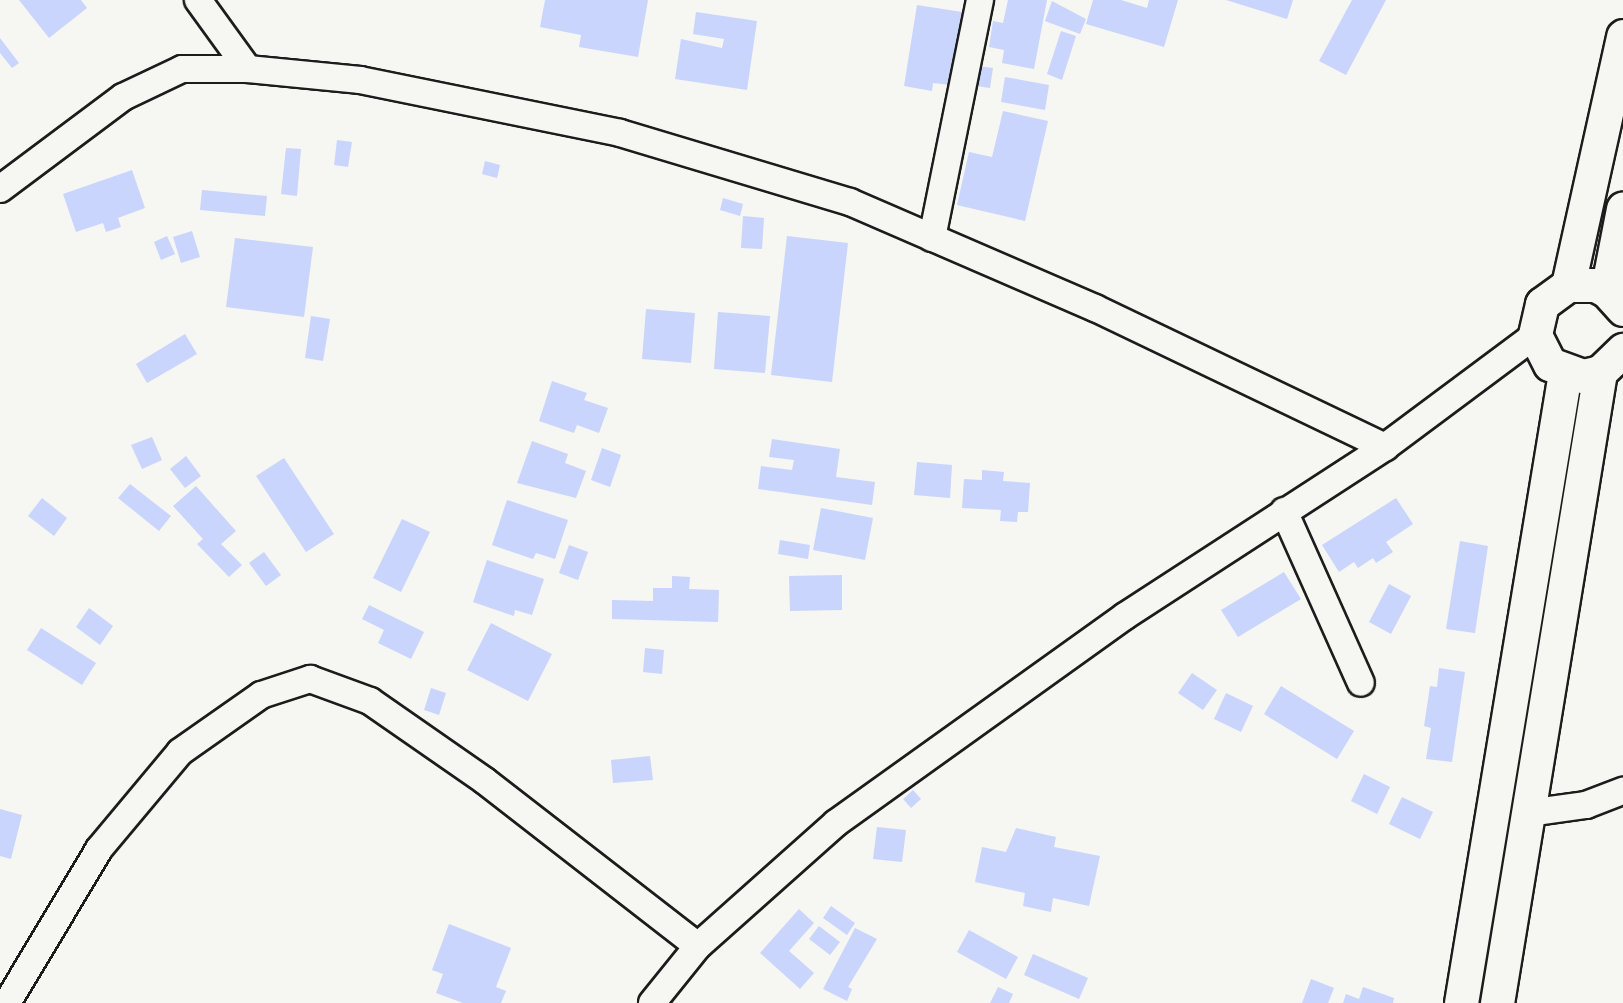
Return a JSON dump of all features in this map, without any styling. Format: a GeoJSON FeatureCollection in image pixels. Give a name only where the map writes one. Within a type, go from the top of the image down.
{"type":"FeatureCollection","features":[{"type":"Feature","properties":{"kind":"street"},"geometry":{"type":"LineString","coordinates":[[198,0],[249,69]]}},
{"type":"Feature","properties":{"kind":"street"},"geometry":{"type":"LineString","coordinates":[[932,238],[980,0]]}},
{"type":"Feature","properties":{"kind":"street"},"geometry":{"type":"LineString","coordinates":[[1568,285],[1623,36]]}},
{"type":"Feature","properties":{"kind":"street"},"geometry":{"type":"LineString","coordinates":[[0,189],[123,97],[182,69],[249,69],[360,80],[620,133],[850,202],[1095,309],[1385,447]]}},
{"type":"Feature","properties":{"kind":"street"},"geometry":{"type":"LineString","coordinates":[[1612,361],[1583,376],[1565,373],[1540,351],[1535,335],[1542,304],[1568,285],[1588,284],[1615,300],[1623,209]]}},
{"type":"Feature","properties":{"kind":"street"},"geometry":{"type":"LineString","coordinates":[[652,1003],[698,946],[836,823],[1125,616],[1385,447],[1535,335]]}},
{"type":"Feature","properties":{"kind":"street"},"geometry":{"type":"LineString","coordinates":[[1497,1003],[1528,813],[1612,361]]}},
{"type":"Feature","properties":{"kind":"street"},"geometry":{"type":"LineString","coordinates":[[1461,1003],[1565,373]]}},
{"type":"Feature","properties":{"kind":"street"},"geometry":{"type":"LineString","coordinates":[[1284,512],[1361,683]]}},
{"type":"Feature","properties":{"kind":"street"},"geometry":{"type":"LineString","coordinates":[[7,1003],[99,849],[180,752],[261,695],[310,679],[370,701],[485,781],[698,946]]}},
{"type":"Feature","properties":{"kind":"street"},"geometry":{"type":"LineString","coordinates":[[1528,813],[1586,805],[1623,792]]}},
{"type":"Feature","properties":{"kind":"building"},"geometry":{"type":"Polygon","coordinates":[[[19,0],[81,0],[87,8],[49,38],[19,0]]]}},
{"type":"Feature","properties":{"kind":"building"},"geometry":{"type":"Polygon","coordinates":[[[545,0],[648,0],[638,57],[579,47],[581,35],[540,27],[545,0]]]}},
{"type":"Feature","properties":{"kind":"building"},"geometry":{"type":"Polygon","coordinates":[[[1008,0],[1047,0],[1034,69],[1002,63],[1004,50],[989,47],[993,21],[1003,23],[1008,0]]]}},
{"type":"Feature","properties":{"kind":"building"},"geometry":{"type":"Polygon","coordinates":[[[1093,0],[1121,0],[1147,8],[1149,0],[1178,0],[1164,47],[1086,24],[1093,0]]]}},
{"type":"Feature","properties":{"kind":"building"},"geometry":{"type":"Polygon","coordinates":[[[1226,0],[1293,0],[1287,19],[1226,0]]]}},
{"type":"Feature","properties":{"kind":"building"},"geometry":{"type":"Polygon","coordinates":[[[1352,0],[1386,0],[1346,75],[1319,61],[1352,0]]]}},
{"type":"Feature","properties":{"kind":"building"},"geometry":{"type":"Polygon","coordinates":[[[1052,1],[1086,19],[1080,34],[1045,21],[1052,1]]]}},
{"type":"Feature","properties":{"kind":"building"},"geometry":{"type":"Polygon","coordinates":[[[917,5],[962,12],[951,85],[933,83],[932,91],[904,86],[917,5]]]}},
{"type":"Feature","properties":{"kind":"building"},"geometry":{"type":"Polygon","coordinates":[[[696,12],[757,21],[747,90],[675,79],[681,39],[722,48],[724,39],[693,34],[696,12]]]}},
{"type":"Feature","properties":{"kind":"building"},"geometry":{"type":"Polygon","coordinates":[[[1061,31],[1076,36],[1062,80],[1047,74],[1061,31]]]}},
{"type":"Feature","properties":{"kind":"building"},"geometry":{"type":"Polygon","coordinates":[[[0,38],[19,63],[12,68],[0,53],[0,38]]]}},
{"type":"Feature","properties":{"kind":"building"},"geometry":{"type":"Polygon","coordinates":[[[978,66],[993,68],[990,88],[976,86],[978,66]]]}},
{"type":"Feature","properties":{"kind":"building"},"geometry":{"type":"Polygon","coordinates":[[[1005,77],[1049,85],[1045,110],[1001,102],[1005,77]]]}},
{"type":"Feature","properties":{"kind":"building"},"geometry":{"type":"Polygon","coordinates":[[[1003,111],[1048,121],[1025,221],[957,205],[969,152],[992,157],[1003,111]]]}},
{"type":"Feature","properties":{"kind":"building"},"geometry":{"type":"Polygon","coordinates":[[[337,140],[352,142],[348,167],[334,165],[337,140]]]}},
{"type":"Feature","properties":{"kind":"building"},"geometry":{"type":"Polygon","coordinates":[[[286,148],[301,149],[297,196],[281,194],[286,148]]]}},
{"type":"Feature","properties":{"kind":"building"},"geometry":{"type":"Polygon","coordinates":[[[485,161],[500,165],[497,178],[482,174],[485,161]]]}},
{"type":"Feature","properties":{"kind":"building"},"geometry":{"type":"Polygon","coordinates":[[[132,170],[145,208],[118,218],[121,227],[106,232],[103,223],[76,232],[63,194],[132,170]]]}},
{"type":"Feature","properties":{"kind":"building"},"geometry":{"type":"Polygon","coordinates":[[[202,190],[267,196],[265,216],[200,210],[202,190]]]}},
{"type":"Feature","properties":{"kind":"building"},"geometry":{"type":"Polygon","coordinates":[[[723,198],[743,204],[740,216],[720,210],[723,198]]]}},
{"type":"Feature","properties":{"kind":"building"},"geometry":{"type":"Polygon","coordinates":[[[743,216],[764,218],[762,249],[741,248],[743,216]]]}},
{"type":"Feature","properties":{"kind":"building"},"geometry":{"type":"Polygon","coordinates":[[[192,231],[200,257],[181,263],[173,237],[192,231]]]}},
{"type":"Feature","properties":{"kind":"building"},"geometry":{"type":"Polygon","coordinates":[[[167,236],[175,254],[161,260],[154,242],[167,236]]]}},
{"type":"Feature","properties":{"kind":"building"},"geometry":{"type":"Polygon","coordinates":[[[787,236],[848,243],[832,382],[771,375],[787,236]]]}},
{"type":"Feature","properties":{"kind":"building"},"geometry":{"type":"Polygon","coordinates":[[[235,238],[313,247],[304,317],[226,307],[235,238]]]}},
{"type":"Feature","properties":{"kind":"building"},"geometry":{"type":"Polygon","coordinates":[[[646,309],[695,313],[691,363],[642,359],[646,309]]]}},
{"type":"Feature","properties":{"kind":"building"},"geometry":{"type":"Polygon","coordinates":[[[718,312],[770,316],[765,373],[714,369],[718,312]]]}},
{"type":"Feature","properties":{"kind":"building"},"geometry":{"type":"Polygon","coordinates":[[[311,316],[330,319],[323,361],[305,358],[311,316]]]}},
{"type":"Feature","properties":{"kind":"building"},"geometry":{"type":"Polygon","coordinates":[[[185,334],[197,354],[147,383],[136,364],[185,334]]]}},
{"type":"Feature","properties":{"kind":"building"},"geometry":{"type":"Polygon","coordinates":[[[552,381],[587,393],[584,400],[608,408],[599,433],[577,425],[574,433],[539,421],[552,381]]]}},
{"type":"Feature","properties":{"kind":"building"},"geometry":{"type":"Polygon","coordinates":[[[152,437],[162,460],[142,469],[131,445],[152,437]]]}},
{"type":"Feature","properties":{"kind":"building"},"geometry":{"type":"Polygon","coordinates":[[[772,439],[840,449],[836,477],[875,482],[872,505],[758,489],[761,466],[792,470],[794,460],[769,457],[772,439]]]}},
{"type":"Feature","properties":{"kind":"building"},"geometry":{"type":"Polygon","coordinates":[[[532,441],[568,454],[565,463],[586,471],[576,498],[517,483],[532,441]]]}},
{"type":"Feature","properties":{"kind":"building"},"geometry":{"type":"Polygon","coordinates":[[[602,448],[621,455],[610,487],[591,480],[602,448]]]}},
{"type":"Feature","properties":{"kind":"building"},"geometry":{"type":"Polygon","coordinates":[[[186,456],[201,476],[185,488],[170,469],[186,456]]]}},
{"type":"Feature","properties":{"kind":"building"},"geometry":{"type":"Polygon","coordinates":[[[284,458],[334,534],[306,552],[256,476],[284,458]]]}},
{"type":"Feature","properties":{"kind":"building"},"geometry":{"type":"Polygon","coordinates":[[[917,462],[952,465],[950,498],[914,495],[917,462]]]}},
{"type":"Feature","properties":{"kind":"building"},"geometry":{"type":"Polygon","coordinates":[[[982,470],[1004,472],[1003,481],[1030,483],[1028,512],[1018,512],[1017,522],[1000,521],[1001,510],[962,508],[964,479],[982,480],[982,470]]]}},
{"type":"Feature","properties":{"kind":"building"},"geometry":{"type":"Polygon","coordinates":[[[130,484],[171,516],[159,531],[118,498],[130,484]]]}},
{"type":"Feature","properties":{"kind":"building"},"geometry":{"type":"Polygon","coordinates":[[[196,486],[236,531],[221,544],[242,565],[229,577],[197,544],[203,539],[173,506],[196,486]]]}},
{"type":"Feature","properties":{"kind":"building"},"geometry":{"type":"Polygon","coordinates":[[[42,498],[67,518],[54,536],[28,516],[42,498]]]}},
{"type":"Feature","properties":{"kind":"building"},"geometry":{"type":"Polygon","coordinates":[[[1396,498],[1413,524],[1386,542],[1393,552],[1376,563],[1373,558],[1358,568],[1354,562],[1339,572],[1322,545],[1396,498]]]}},
{"type":"Feature","properties":{"kind":"building"},"geometry":{"type":"Polygon","coordinates":[[[507,500],[568,520],[555,559],[536,553],[533,559],[492,545],[507,500]]]}},
{"type":"Feature","properties":{"kind":"building"},"geometry":{"type":"Polygon","coordinates":[[[821,508],[873,518],[865,560],[813,550],[821,508]]]}},
{"type":"Feature","properties":{"kind":"building"},"geometry":{"type":"Polygon","coordinates":[[[402,519],[430,532],[401,592],[373,578],[402,519]]]}},
{"type":"Feature","properties":{"kind":"building"},"geometry":{"type":"Polygon","coordinates":[[[780,540],[810,545],[808,559],[778,554],[780,540]]]}},
{"type":"Feature","properties":{"kind":"building"},"geometry":{"type":"Polygon","coordinates":[[[1460,541],[1488,546],[1475,633],[1446,629],[1460,541]]]}},
{"type":"Feature","properties":{"kind":"building"},"geometry":{"type":"Polygon","coordinates":[[[569,545],[588,552],[578,580],[559,573],[569,545]]]}},
{"type":"Feature","properties":{"kind":"building"},"geometry":{"type":"Polygon","coordinates":[[[264,552],[281,575],[266,586],[249,563],[264,552]]]}},
{"type":"Feature","properties":{"kind":"building"},"geometry":{"type":"Polygon","coordinates":[[[487,560],[544,579],[532,615],[515,610],[514,616],[473,602],[487,560]]]}},
{"type":"Feature","properties":{"kind":"building"},"geometry":{"type":"Polygon","coordinates":[[[1284,572],[1301,599],[1238,637],[1221,610],[1284,572]]]}},
{"type":"Feature","properties":{"kind":"building"},"geometry":{"type":"Polygon","coordinates":[[[842,575],[842,610],[790,611],[789,576],[842,575]]]}},
{"type":"Feature","properties":{"kind":"building"},"geometry":{"type":"Polygon","coordinates":[[[672,576],[690,577],[689,589],[719,590],[718,622],[612,619],[612,600],[653,601],[653,588],[672,588],[672,576]]]}},
{"type":"Feature","properties":{"kind":"building"},"geometry":{"type":"Polygon","coordinates":[[[1389,584],[1411,596],[1391,634],[1369,622],[1389,584]]]}},
{"type":"Feature","properties":{"kind":"building"},"geometry":{"type":"Polygon","coordinates":[[[369,605],[424,632],[411,659],[378,643],[384,630],[362,619],[369,605]]]}},
{"type":"Feature","properties":{"kind":"building"},"geometry":{"type":"Polygon","coordinates":[[[89,608],[113,626],[100,645],[76,627],[89,608]]]}},
{"type":"Feature","properties":{"kind":"building"},"geometry":{"type":"Polygon","coordinates":[[[491,623],[552,654],[528,701],[467,670],[491,623]]]}},
{"type":"Feature","properties":{"kind":"building"},"geometry":{"type":"Polygon","coordinates":[[[41,628],[96,663],[82,685],[27,650],[41,628]]]}},
{"type":"Feature","properties":{"kind":"building"},"geometry":{"type":"Polygon","coordinates":[[[645,648],[664,650],[662,674],[643,672],[645,648]]]}},
{"type":"Feature","properties":{"kind":"building"},"geometry":{"type":"Polygon","coordinates":[[[1439,668],[1465,672],[1452,762],[1426,759],[1431,728],[1424,726],[1430,686],[1437,687],[1439,668]]]}},
{"type":"Feature","properties":{"kind":"building"},"geometry":{"type":"Polygon","coordinates":[[[1192,673],[1217,690],[1203,710],[1178,693],[1192,673]]]}},
{"type":"Feature","properties":{"kind":"building"},"geometry":{"type":"Polygon","coordinates":[[[1281,686],[1354,731],[1337,759],[1264,714],[1281,686]]]}},
{"type":"Feature","properties":{"kind":"building"},"geometry":{"type":"Polygon","coordinates":[[[431,688],[446,693],[439,715],[424,710],[431,688]]]}},
{"type":"Feature","properties":{"kind":"building"},"geometry":{"type":"Polygon","coordinates":[[[1226,693],[1253,706],[1241,732],[1214,719],[1226,693]]]}},
{"type":"Feature","properties":{"kind":"building"},"geometry":{"type":"Polygon","coordinates":[[[650,756],[653,780],[613,783],[611,760],[650,756]]]}},
{"type":"Feature","properties":{"kind":"building"},"geometry":{"type":"Polygon","coordinates":[[[1364,774],[1390,787],[1377,814],[1351,801],[1364,774]]]}},
{"type":"Feature","properties":{"kind":"building"},"geometry":{"type":"Polygon","coordinates":[[[913,790],[921,799],[911,808],[903,799],[913,790]]]}},
{"type":"Feature","properties":{"kind":"building"},"geometry":{"type":"Polygon","coordinates":[[[1402,797],[1433,812],[1420,839],[1389,824],[1402,797]]]}},
{"type":"Feature","properties":{"kind":"building"},"geometry":{"type":"Polygon","coordinates":[[[0,809],[22,815],[11,859],[0,856],[0,809]]]}},
{"type":"Feature","properties":{"kind":"building"},"geometry":{"type":"Polygon","coordinates":[[[877,827],[906,830],[902,862],[873,859],[877,827]]]}},
{"type":"Feature","properties":{"kind":"building"},"geometry":{"type":"Polygon","coordinates":[[[1016,828],[1056,837],[1054,847],[1100,856],[1089,906],[1053,898],[1051,912],[1023,906],[1025,893],[975,882],[982,847],[1006,852],[1016,828]]]}},
{"type":"Feature","properties":{"kind":"building"},"geometry":{"type":"Polygon","coordinates":[[[831,906],[855,923],[847,935],[823,918],[831,906]]]}},
{"type":"Feature","properties":{"kind":"building"},"geometry":{"type":"Polygon","coordinates":[[[799,909],[814,923],[789,951],[814,973],[800,989],[760,953],[799,909]]]}},
{"type":"Feature","properties":{"kind":"building"},"geometry":{"type":"Polygon","coordinates":[[[449,924],[511,948],[496,987],[506,991],[501,1003],[463,1003],[436,993],[443,974],[432,970],[449,924]]]}},
{"type":"Feature","properties":{"kind":"building"},"geometry":{"type":"Polygon","coordinates":[[[819,926],[840,942],[830,955],[809,939],[819,926]]]}},
{"type":"Feature","properties":{"kind":"building"},"geometry":{"type":"Polygon","coordinates":[[[855,928],[877,939],[848,987],[852,989],[847,1001],[823,989],[855,928]]]}},
{"type":"Feature","properties":{"kind":"building"},"geometry":{"type":"Polygon","coordinates":[[[969,930],[1018,957],[1006,979],[957,952],[969,930]]]}},
{"type":"Feature","properties":{"kind":"building"},"geometry":{"type":"Polygon","coordinates":[[[1033,954],[1088,978],[1079,999],[1024,975],[1033,954]]]}},
{"type":"Feature","properties":{"kind":"building"},"geometry":{"type":"Polygon","coordinates":[[[1311,979],[1334,988],[1328,1003],[1302,1003],[1311,979]]]}},
{"type":"Feature","properties":{"kind":"building"},"geometry":{"type":"Polygon","coordinates":[[[998,987],[1013,994],[1009,1003],[990,1003],[998,987]]]}},
{"type":"Feature","properties":{"kind":"building"},"geometry":{"type":"Polygon","coordinates":[[[1363,987],[1394,998],[1393,1003],[1343,1003],[1346,994],[1359,999],[1363,987]]]}}]}
